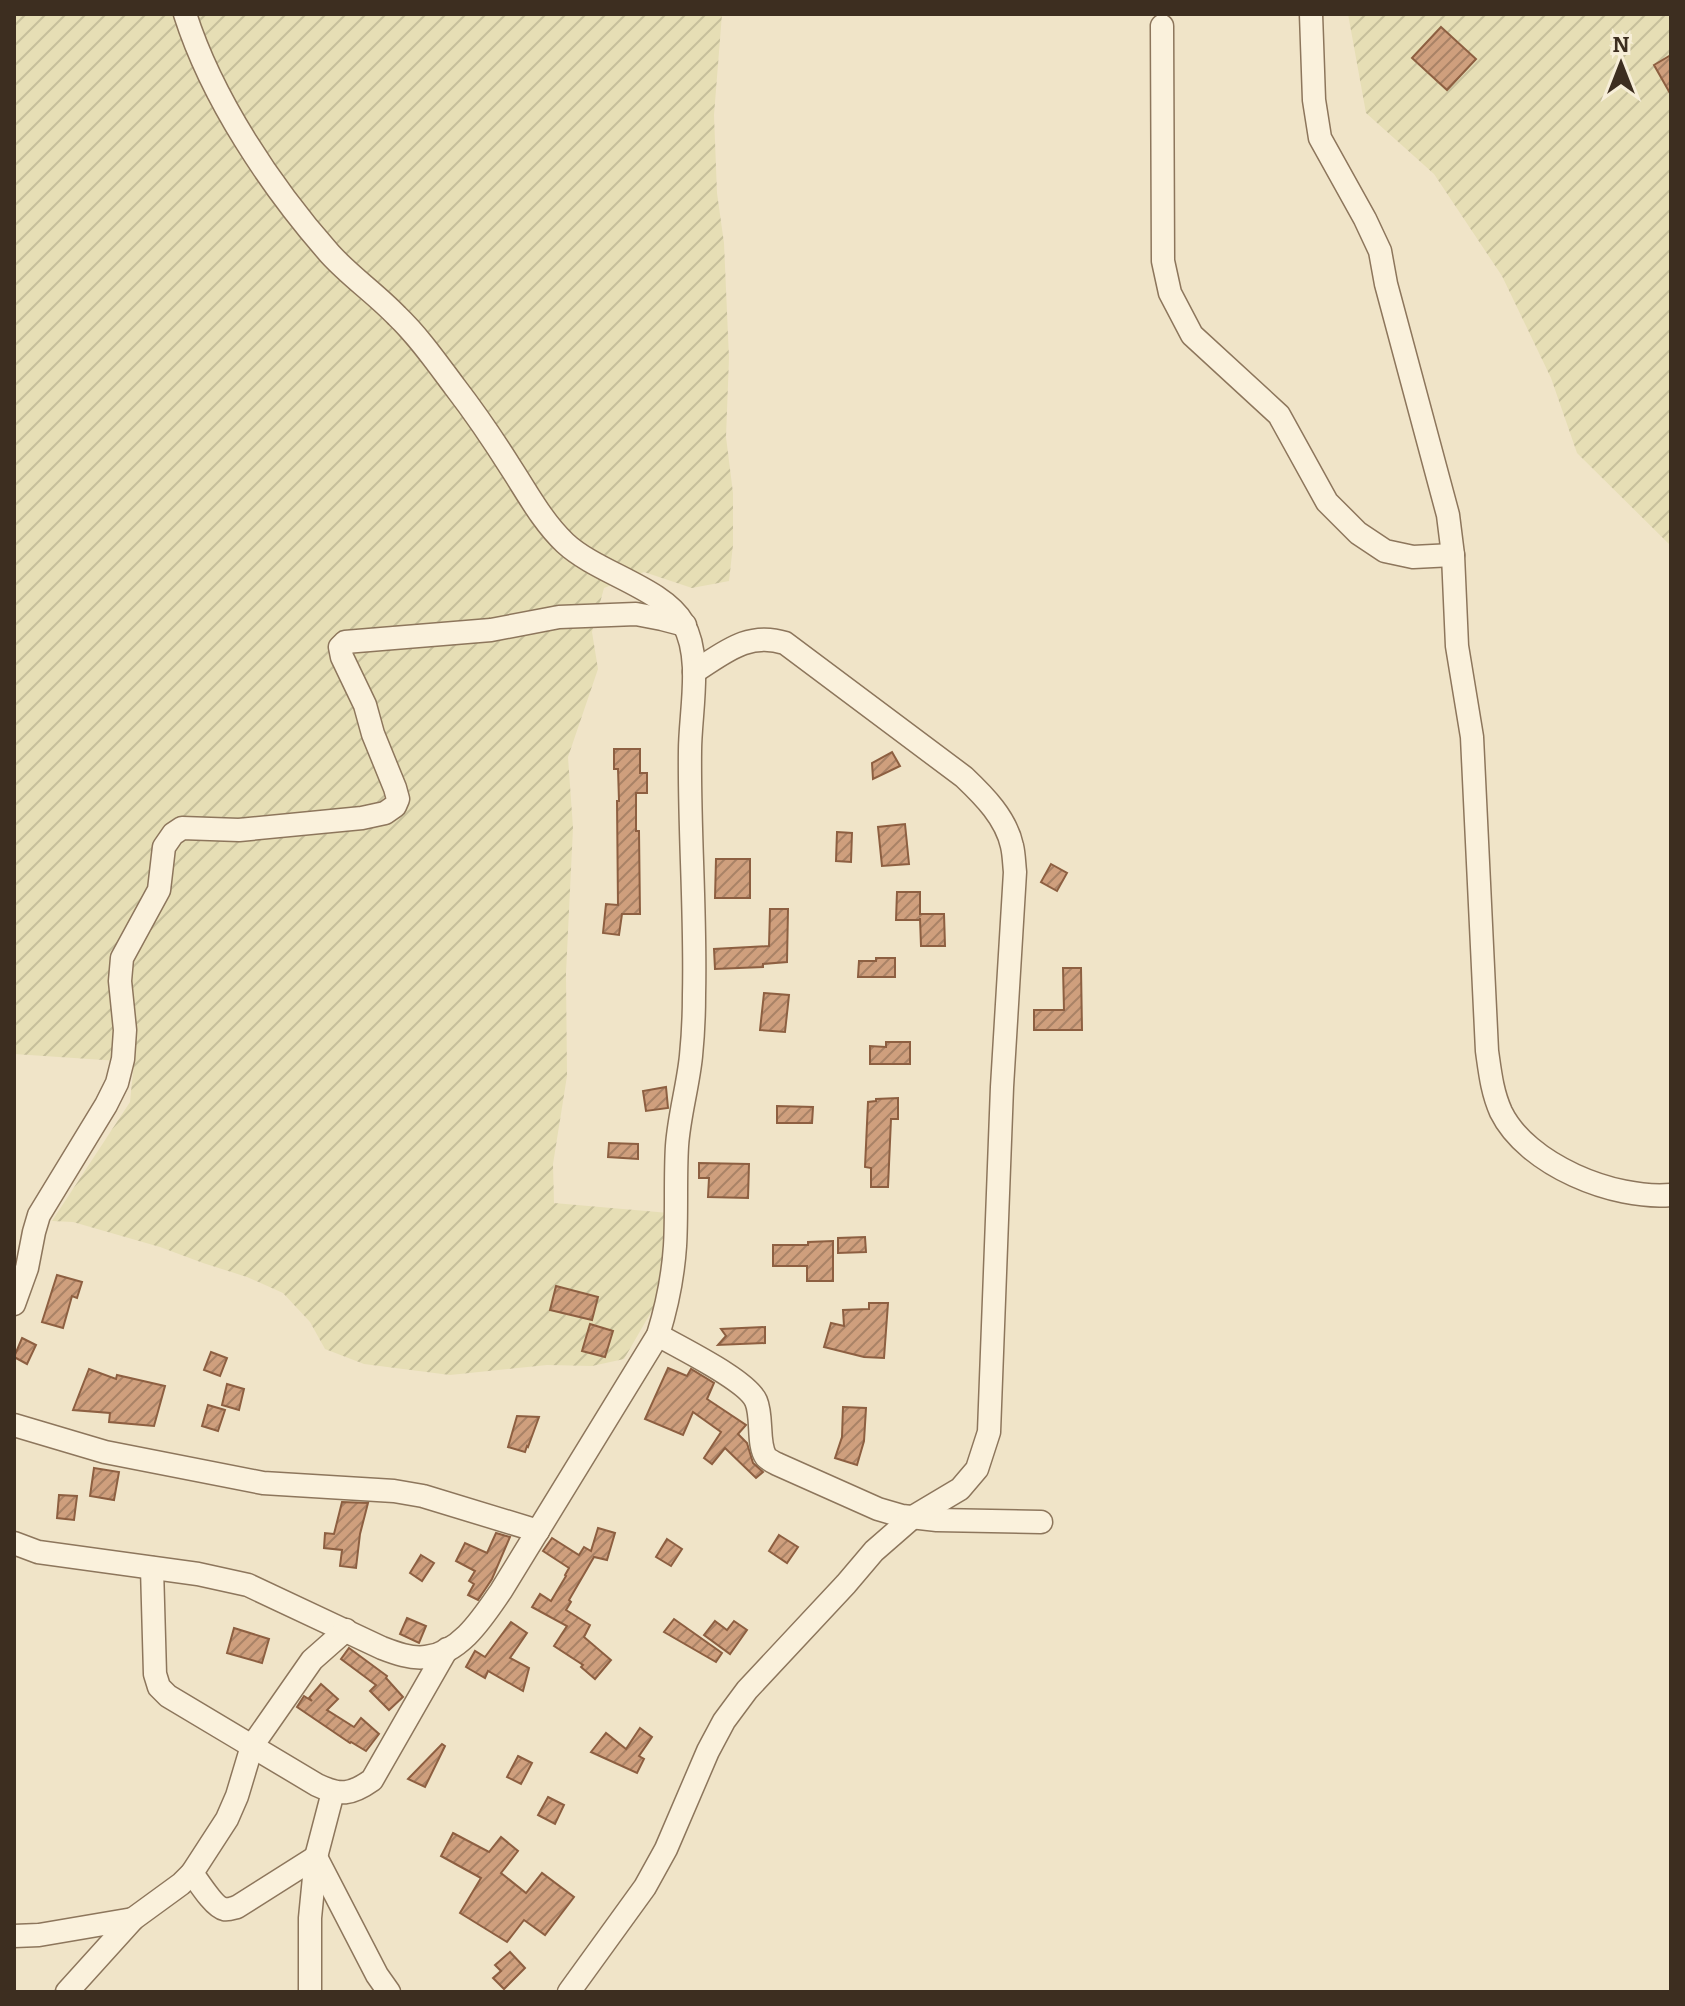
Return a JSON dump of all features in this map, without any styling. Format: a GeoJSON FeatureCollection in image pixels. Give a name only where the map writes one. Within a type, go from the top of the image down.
{"type":"FeatureCollection","features":[{"type":"Feature","properties":{"kind":"street"},"geometry":{"type":"LineString","coordinates":[[14,1543],[38,1552],[198,1574],[248,1585],[403,1655],[426,1657],[447,1649],[477,1625],[501,1591],[658,1335],[666,1308],[675,1247],[677,1145],[691,1057],[694,996],[690,750],[694,672],[685,625],[663,600],[580,555],[542,518],[475,414],[401,319],[331,255],[278,190],[202,61],[185,14]]}},
{"type":"Feature","properties":{"kind":"street"},"geometry":{"type":"LineString","coordinates":[[1311,14],[1314,100],[1320,138],[1380,251],[1386,284],[1448,515],[1457,646],[1472,737],[1487,1051],[1492,1086],[1502,1113],[1519,1137],[1543,1158],[1605,1187],[1671,1195]]}},
{"type":"Feature","properties":{"kind":"street"},"geometry":{"type":"LineString","coordinates":[[1162,26],[1163,261],[1170,293],[1192,335],[1279,415],[1327,502],[1358,533],[1385,551],[1413,557],[1453,555]]}},
{"type":"Feature","properties":{"kind":"street"},"geometry":{"type":"LineString","coordinates":[[14,1304],[27,1268],[39,1215],[117,1083],[125,1030],[120,981],[122,958],[159,890],[164,847],[173,834],[182,828],[239,830],[362,818],[385,813],[395,806],[398,799],[395,788],[340,647],[345,642],[491,630],[559,617],[636,614],[685,625]]}},
{"type":"Feature","properties":{"kind":"street"},"geometry":{"type":"LineString","coordinates":[[569,1992],[645,1887],[666,1849],[708,1751],[724,1721],[747,1690],[874,1551],[913,1517],[960,1489],[977,1469],[989,1432],[1002,1087],[1015,872],[1012,844],[995,810],[964,777],[785,643],[770,638],[752,639],[732,647],[694,672]]}},
{"type":"Feature","properties":{"kind":"street"},"geometry":{"type":"LineString","coordinates":[[658,1335],[742,1384],[756,1399],[766,1457],[777,1464],[878,1509],[913,1517],[1041,1522]]}},
{"type":"Feature","properties":{"kind":"street"},"geometry":{"type":"LineString","coordinates":[[14,1425],[105,1452],[263,1483],[380,1490],[423,1496],[538,1531]]}},
{"type":"Feature","properties":{"kind":"street"},"geometry":{"type":"LineString","coordinates":[[152,1568],[155,1674],[159,1687],[168,1696],[333,1792],[347,1793],[372,1780],[447,1649]]}},
{"type":"Feature","properties":{"kind":"street"},"geometry":{"type":"LineString","coordinates":[[67,1992],[133,1919],[192,1873],[227,1819],[252,1746],[312,1660],[346,1630]]}},
{"type":"Feature","properties":{"kind":"street"},"geometry":{"type":"LineString","coordinates":[[310,1992],[310,1918],[316,1857],[333,1792]]}},
{"type":"Feature","properties":{"kind":"street"},"geometry":{"type":"LineString","coordinates":[[192,1873],[217,1905],[229,1909],[316,1857]]}},
{"type":"Feature","properties":{"kind":"street"},"geometry":{"type":"LineString","coordinates":[[316,1857],[377,1975],[389,1992]]}},
{"type":"Feature","properties":{"kind":"street"},"geometry":{"type":"LineString","coordinates":[[14,1936],[39,1935],[133,1919]]}},
{"type":"Feature","properties":{"kind":"shaded area"},"geometry":{"type":"Polygon","coordinates":[[[14,14],[722,14],[714,115],[729,358],[726,437],[733,493],[733,545],[729,581],[692,588],[644,572],[604,588],[592,632],[598,669],[568,757],[573,828],[566,973],[567,1076],[553,1164],[554,1203],[669,1213],[662,1279],[654,1307],[624,1359],[592,1366],[547,1365],[450,1375],[364,1364],[325,1349],[310,1322],[283,1293],[160,1247],[73,1222],[52,1221],[130,1102],[134,1062],[14,1054],[14,14]]]}},
{"type":"Feature","properties":{"kind":"shaded area"},"geometry":{"type":"Polygon","coordinates":[[[1348,14],[1671,14],[1671,546],[1577,453],[1551,378],[1502,276],[1434,174],[1366,113],[1348,14]]]}},
{"type":"Feature","properties":{"kind":"building"},"geometry":{"type":"Polygon","coordinates":[[[1441,27],[1476,59],[1447,90],[1412,58],[1441,27]]]}},
{"type":"Feature","properties":{"kind":"building"},"geometry":{"type":"Polygon","coordinates":[[[1671,55],[1671,95],[1654,65],[1671,55]]]}},
{"type":"Feature","properties":{"kind":"building"},"geometry":{"type":"Polygon","coordinates":[[[614,749],[640,749],[640,773],[647,773],[647,793],[636,793],[640,914],[622,914],[619,935],[603,933],[606,904],[618,905],[619,801],[614,749]]]}},
{"type":"Feature","properties":{"kind":"building"},"geometry":{"type":"Polygon","coordinates":[[[892,752],[900,766],[873,779],[872,763],[892,752]]]}},
{"type":"Feature","properties":{"kind":"building"},"geometry":{"type":"Polygon","coordinates":[[[905,824],[909,864],[882,866],[878,827],[905,824]]]}},
{"type":"Feature","properties":{"kind":"building"},"geometry":{"type":"Polygon","coordinates":[[[837,832],[852,833],[851,862],[836,861],[837,832]]]}},
{"type":"Feature","properties":{"kind":"building"},"geometry":{"type":"Polygon","coordinates":[[[716,859],[750,859],[750,898],[715,898],[716,859]]]}},
{"type":"Feature","properties":{"kind":"building"},"geometry":{"type":"Polygon","coordinates":[[[1051,864],[1067,873],[1057,891],[1041,882],[1051,864]]]}},
{"type":"Feature","properties":{"kind":"building"},"geometry":{"type":"Polygon","coordinates":[[[897,892],[920,892],[920,914],[944,914],[945,946],[921,946],[920,918],[896,920],[897,892]]]}},
{"type":"Feature","properties":{"kind":"building"},"geometry":{"type":"Polygon","coordinates":[[[770,909],[788,909],[787,962],[763,964],[763,967],[715,969],[714,949],[769,946],[770,909]]]}},
{"type":"Feature","properties":{"kind":"building"},"geometry":{"type":"Polygon","coordinates":[[[876,958],[895,958],[895,977],[858,977],[859,961],[876,961],[876,958]]]}},
{"type":"Feature","properties":{"kind":"building"},"geometry":{"type":"Polygon","coordinates":[[[1063,968],[1081,968],[1082,1030],[1034,1030],[1034,1010],[1064,1010],[1063,968]]]}},
{"type":"Feature","properties":{"kind":"building"},"geometry":{"type":"Polygon","coordinates":[[[764,993],[789,995],[785,1032],[760,1030],[764,993]]]}},
{"type":"Feature","properties":{"kind":"building"},"geometry":{"type":"Polygon","coordinates":[[[886,1042],[910,1042],[910,1064],[870,1064],[870,1046],[886,1047],[886,1042]]]}},
{"type":"Feature","properties":{"kind":"building"},"geometry":{"type":"Polygon","coordinates":[[[666,1087],[668,1108],[646,1111],[643,1091],[666,1087]]]}},
{"type":"Feature","properties":{"kind":"building"},"geometry":{"type":"Polygon","coordinates":[[[898,1098],[898,1119],[891,1119],[888,1187],[871,1187],[871,1168],[865,1167],[868,1102],[898,1098]]]}},
{"type":"Feature","properties":{"kind":"building"},"geometry":{"type":"Polygon","coordinates":[[[777,1106],[813,1107],[812,1123],[777,1123],[777,1106]]]}},
{"type":"Feature","properties":{"kind":"building"},"geometry":{"type":"Polygon","coordinates":[[[609,1143],[638,1144],[638,1159],[608,1157],[609,1143]]]}},
{"type":"Feature","properties":{"kind":"building"},"geometry":{"type":"Polygon","coordinates":[[[699,1163],[749,1164],[748,1198],[708,1197],[709,1178],[699,1178],[699,1163]]]}},
{"type":"Feature","properties":{"kind":"building"},"geometry":{"type":"Polygon","coordinates":[[[865,1237],[866,1252],[838,1253],[838,1238],[865,1237]]]}},
{"type":"Feature","properties":{"kind":"building"},"geometry":{"type":"Polygon","coordinates":[[[833,1241],[833,1281],[807,1281],[807,1266],[773,1266],[773,1245],[833,1241]]]}},
{"type":"Feature","properties":{"kind":"building"},"geometry":{"type":"Polygon","coordinates":[[[57,1275],[82,1282],[77,1298],[72,1296],[63,1328],[42,1322],[57,1275]]]}},
{"type":"Feature","properties":{"kind":"building"},"geometry":{"type":"Polygon","coordinates":[[[556,1286],[598,1297],[592,1320],[550,1310],[556,1286]]]}},
{"type":"Feature","properties":{"kind":"building"},"geometry":{"type":"Polygon","coordinates":[[[869,1303],[888,1303],[884,1358],[864,1357],[824,1347],[831,1323],[844,1326],[843,1310],[869,1309],[869,1303]]]}},
{"type":"Feature","properties":{"kind":"building"},"geometry":{"type":"Polygon","coordinates":[[[590,1324],[613,1331],[605,1357],[582,1351],[590,1324]]]}},
{"type":"Feature","properties":{"kind":"building"},"geometry":{"type":"Polygon","coordinates":[[[765,1327],[765,1343],[718,1345],[726,1336],[721,1329],[765,1327]]]}},
{"type":"Feature","properties":{"kind":"building"},"geometry":{"type":"Polygon","coordinates":[[[22,1338],[36,1345],[27,1364],[14,1357],[22,1338]]]}},
{"type":"Feature","properties":{"kind":"building"},"geometry":{"type":"Polygon","coordinates":[[[211,1352],[227,1358],[220,1376],[204,1370],[211,1352]]]}},
{"type":"Feature","properties":{"kind":"building"},"geometry":{"type":"Polygon","coordinates":[[[668,1368],[687,1376],[691,1369],[714,1383],[707,1399],[746,1425],[738,1434],[747,1443],[753,1463],[763,1472],[756,1478],[725,1448],[712,1464],[704,1458],[721,1432],[693,1412],[683,1435],[645,1419],[668,1368]]]}},
{"type":"Feature","properties":{"kind":"building"},"geometry":{"type":"Polygon","coordinates":[[[89,1369],[116,1379],[117,1375],[165,1386],[154,1426],[109,1422],[110,1413],[73,1410],[89,1369]]]}},
{"type":"Feature","properties":{"kind":"building"},"geometry":{"type":"Polygon","coordinates":[[[227,1384],[244,1389],[239,1410],[222,1405],[227,1384]]]}},
{"type":"Feature","properties":{"kind":"building"},"geometry":{"type":"Polygon","coordinates":[[[208,1405],[225,1410],[218,1431],[202,1426],[208,1405]]]}},
{"type":"Feature","properties":{"kind":"building"},"geometry":{"type":"Polygon","coordinates":[[[843,1407],[866,1408],[864,1441],[857,1465],[835,1458],[842,1437],[843,1407]]]}},
{"type":"Feature","properties":{"kind":"building"},"geometry":{"type":"Polygon","coordinates":[[[517,1416],[539,1417],[525,1452],[508,1447],[517,1416]]]}},
{"type":"Feature","properties":{"kind":"building"},"geometry":{"type":"Polygon","coordinates":[[[94,1468],[119,1472],[114,1500],[90,1496],[94,1468]]]}},
{"type":"Feature","properties":{"kind":"building"},"geometry":{"type":"Polygon","coordinates":[[[59,1495],[77,1496],[74,1520],[57,1518],[59,1495]]]}},
{"type":"Feature","properties":{"kind":"building"},"geometry":{"type":"Polygon","coordinates":[[[342,1502],[368,1503],[356,1568],[340,1566],[342,1550],[324,1548],[325,1533],[334,1534],[342,1502]]]}},
{"type":"Feature","properties":{"kind":"building"},"geometry":{"type":"Polygon","coordinates":[[[598,1528],[615,1533],[607,1560],[594,1557],[566,1610],[590,1625],[584,1637],[611,1660],[595,1679],[581,1667],[583,1665],[554,1646],[567,1626],[532,1607],[540,1594],[551,1601],[569,1568],[543,1551],[552,1538],[579,1555],[584,1547],[591,1551],[598,1528]]]}},
{"type":"Feature","properties":{"kind":"building"},"geometry":{"type":"Polygon","coordinates":[[[496,1533],[510,1537],[492,1579],[478,1600],[468,1595],[474,1584],[469,1581],[475,1571],[456,1561],[465,1543],[487,1553],[496,1533]]]}},
{"type":"Feature","properties":{"kind":"building"},"geometry":{"type":"Polygon","coordinates":[[[779,1535],[798,1547],[787,1563],[769,1551],[779,1535]]]}},
{"type":"Feature","properties":{"kind":"building"},"geometry":{"type":"Polygon","coordinates":[[[667,1539],[682,1549],[671,1566],[656,1557],[667,1539]]]}},
{"type":"Feature","properties":{"kind":"building"},"geometry":{"type":"Polygon","coordinates":[[[421,1555],[434,1563],[422,1581],[410,1573],[421,1555]]]}},
{"type":"Feature","properties":{"kind":"building"},"geometry":{"type":"Polygon","coordinates":[[[407,1618],[426,1626],[419,1643],[400,1634],[407,1618]]]}},
{"type":"Feature","properties":{"kind":"building"},"geometry":{"type":"Polygon","coordinates":[[[674,1619],[722,1653],[716,1662],[664,1632],[674,1619]]]}},
{"type":"Feature","properties":{"kind":"building"},"geometry":{"type":"Polygon","coordinates":[[[715,1621],[727,1630],[734,1621],[747,1630],[730,1654],[704,1635],[715,1621]]]}},
{"type":"Feature","properties":{"kind":"building"},"geometry":{"type":"Polygon","coordinates":[[[511,1622],[527,1633],[510,1658],[529,1668],[523,1691],[488,1671],[485,1678],[466,1667],[475,1651],[485,1657],[511,1622]]]}},
{"type":"Feature","properties":{"kind":"building"},"geometry":{"type":"Polygon","coordinates":[[[234,1628],[269,1639],[262,1663],[227,1653],[234,1628]]]}},
{"type":"Feature","properties":{"kind":"building"},"geometry":{"type":"Polygon","coordinates":[[[349,1648],[387,1676],[403,1697],[389,1710],[370,1691],[376,1685],[341,1659],[349,1648]]]}},
{"type":"Feature","properties":{"kind":"building"},"geometry":{"type":"Polygon","coordinates":[[[321,1684],[338,1699],[327,1710],[354,1727],[361,1718],[379,1734],[366,1751],[297,1707],[304,1696],[312,1701],[309,1698],[321,1684]]]}},
{"type":"Feature","properties":{"kind":"building"},"geometry":{"type":"Polygon","coordinates":[[[640,1728],[652,1737],[639,1756],[644,1759],[637,1773],[591,1752],[606,1733],[626,1749],[640,1728]]]}},
{"type":"Feature","properties":{"kind":"building"},"geometry":{"type":"Polygon","coordinates":[[[442,1744],[445,1746],[425,1787],[408,1779],[442,1744]]]}},
{"type":"Feature","properties":{"kind":"building"},"geometry":{"type":"Polygon","coordinates":[[[518,1756],[532,1763],[521,1784],[507,1777],[518,1756]]]}},
{"type":"Feature","properties":{"kind":"building"},"geometry":{"type":"Polygon","coordinates":[[[548,1797],[564,1805],[555,1824],[538,1815],[548,1797]]]}},
{"type":"Feature","properties":{"kind":"building"},"geometry":{"type":"Polygon","coordinates":[[[453,1833],[489,1852],[501,1837],[518,1851],[501,1873],[526,1893],[542,1873],[574,1897],[545,1935],[524,1920],[507,1942],[460,1913],[481,1878],[441,1856],[453,1833]]]}},
{"type":"Feature","properties":{"kind":"building"},"geometry":{"type":"Polygon","coordinates":[[[510,1952],[525,1968],[504,1989],[493,1978],[501,1971],[495,1965],[510,1952]]]}}]}
